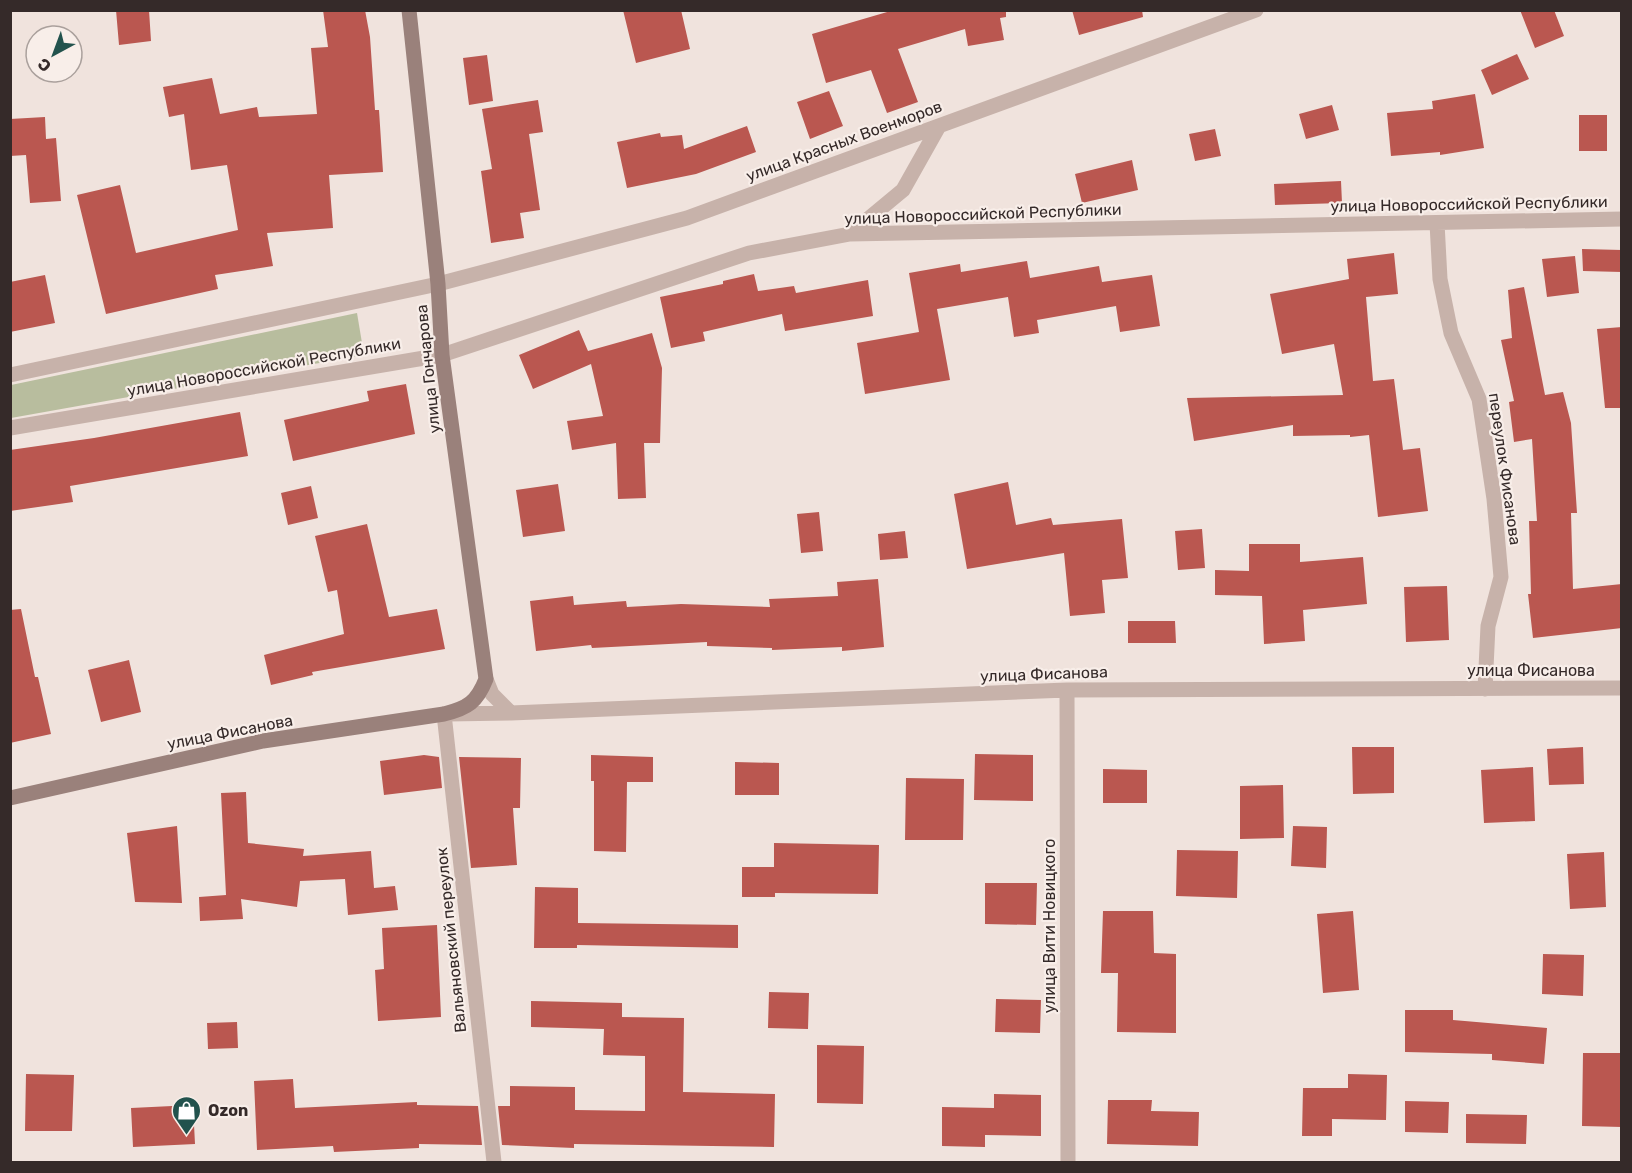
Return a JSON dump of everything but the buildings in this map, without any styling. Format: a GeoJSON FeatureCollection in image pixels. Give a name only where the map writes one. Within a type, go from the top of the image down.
{"type":"FeatureCollection","features":[{"type":"Feature","properties":{"kind":"street","name":"улица Гончарова"},"geometry":{"type":"LineString","coordinates":[[409,10],[438,284],[442,355],[486,679]]}},
{"type":"Feature","properties":{"kind":"street","name":"улица Красных Военморов"},"geometry":{"type":"LineString","coordinates":[[438,284],[687,218],[1256,10]]}},
{"type":"Feature","properties":{"kind":"street"},"geometry":{"type":"LineString","coordinates":[[850,234],[903,190],[939,126]]}},
{"type":"Feature","properties":{"kind":"street","name":"улица Новороссийской Республики"},"geometry":{"type":"LineString","coordinates":[[10,428],[442,355],[749,253],[850,234],[1622,219]]}},
{"type":"Feature","properties":{"kind":"street","name":"переулок Фисанова"},"geometry":{"type":"LineString","coordinates":[[1437,222],[1440,279],[1451,333],[1479,399],[1494,499],[1501,577],[1488,626],[1485,688]]}},
{"type":"Feature","properties":{"kind":"street"},"geometry":{"type":"LineString","coordinates":[[10,375],[438,284]]}},
{"type":"Feature","properties":{"kind":"street"},"geometry":{"type":"LineString","coordinates":[[451,712],[470,704],[480,694],[486,679]]}},
{"type":"Feature","properties":{"kind":"street"},"geometry":{"type":"LineString","coordinates":[[486,679],[492,694],[511,713]]}},
{"type":"Feature","properties":{"kind":"street","name":"улица Фисанова"},"geometry":{"type":"LineString","coordinates":[[10,798],[263,741],[451,712],[511,713],[1067,690],[1622,688]]}},
{"type":"Feature","properties":{"kind":"street","name":"улица Вити Новицкого"},"geometry":{"type":"LineString","coordinates":[[1067,690],[1068,1162]]}},
{"type":"Feature","properties":{"kind":"street","name":"Вальяновский переулок"},"geometry":{"type":"LineString","coordinates":[[451,712],[494,1162]]}},
{"type":"Feature","properties":{"kind":"green space"},"geometry":{"type":"Polygon","coordinates":[[[357,313],[364,355],[11,418],[11,385],[357,313]]]}},
{"type":"Feature","properties":{"kind":"place","name":"Ozon"},"geometry":{"type":"Point","coordinates":[187,1136]}}]}
